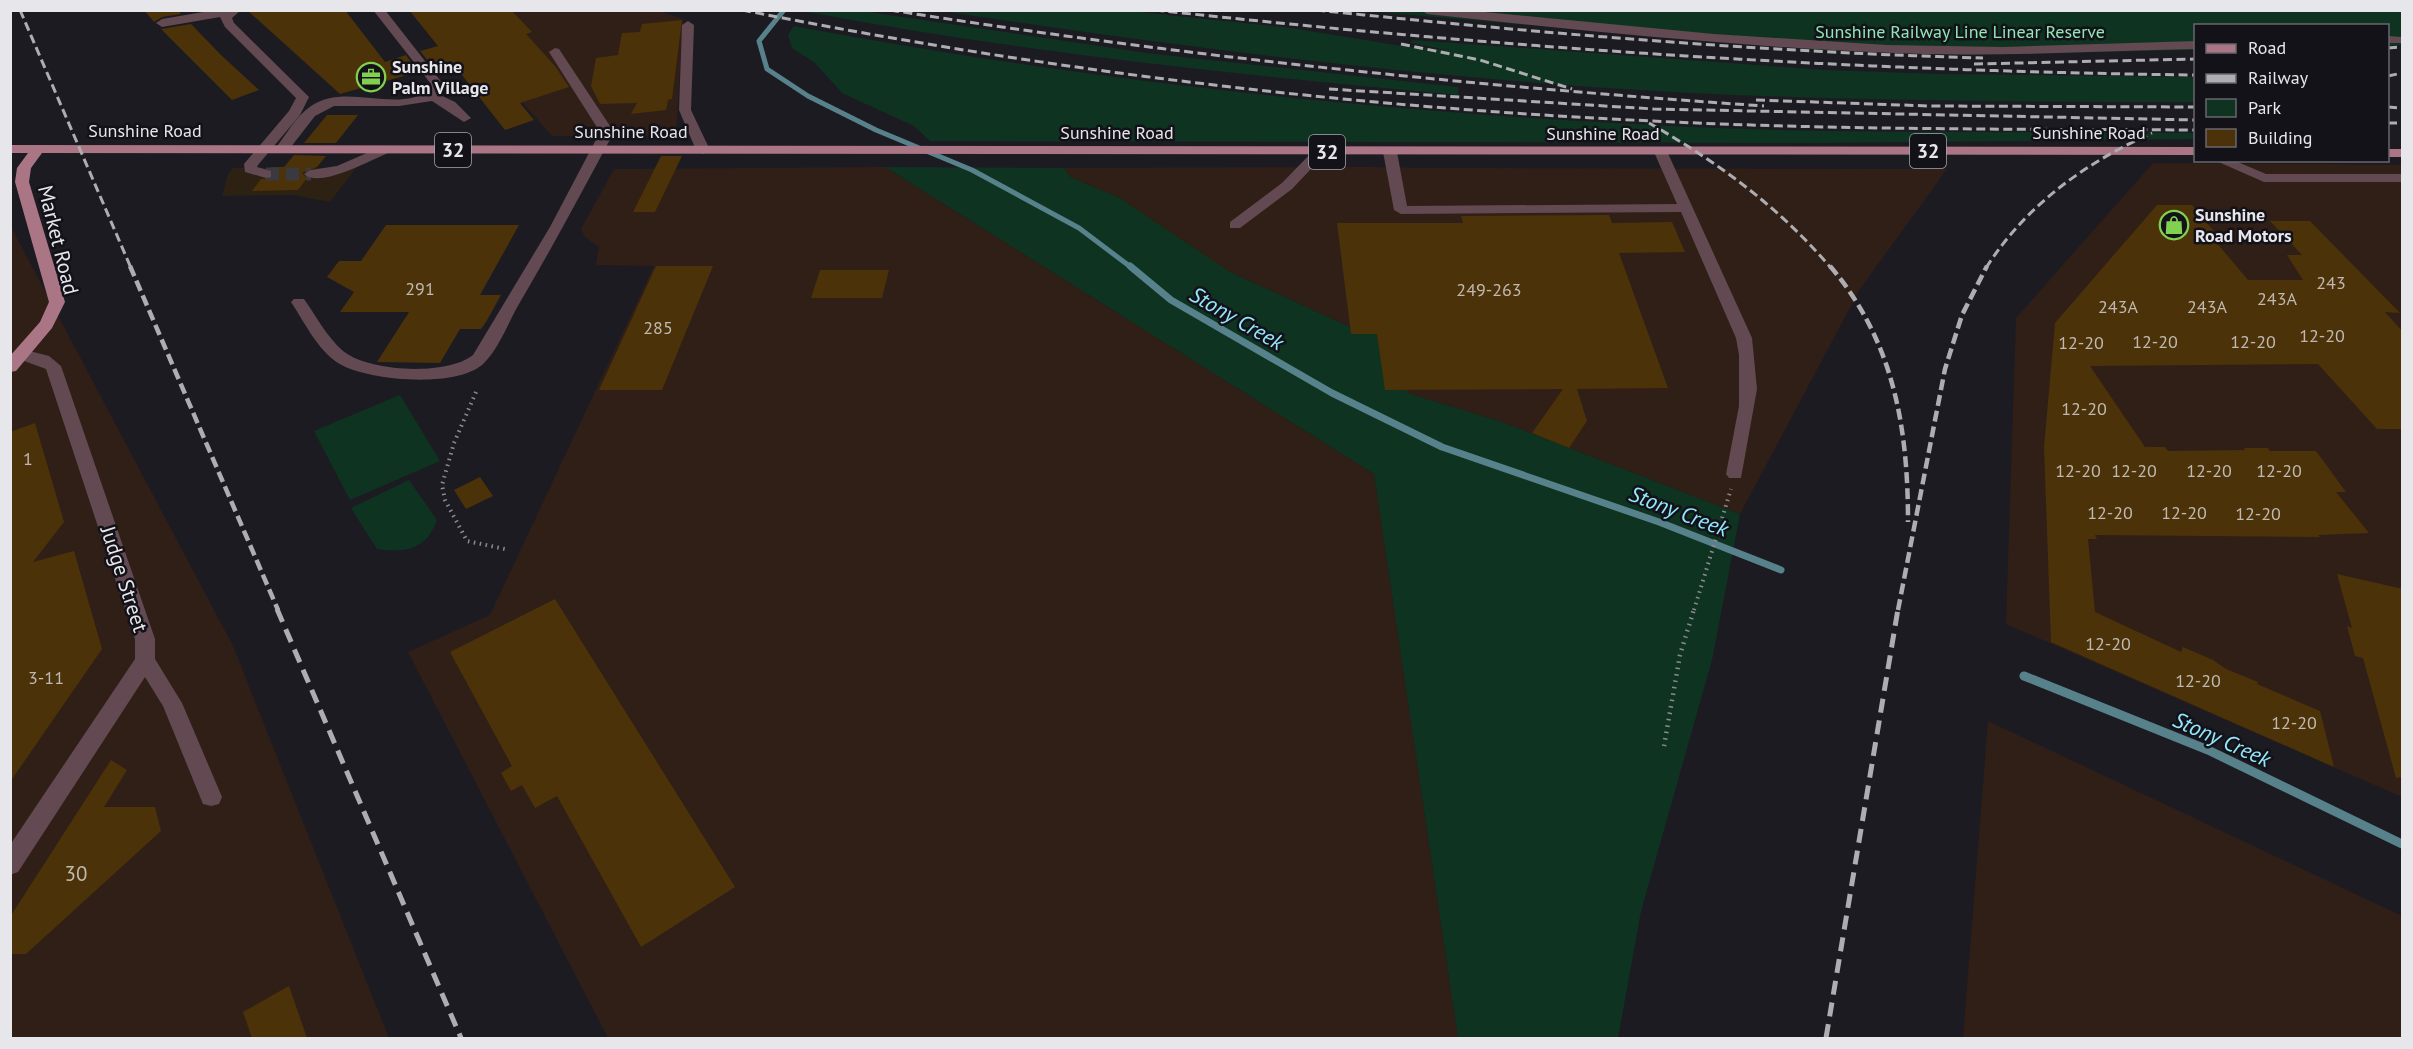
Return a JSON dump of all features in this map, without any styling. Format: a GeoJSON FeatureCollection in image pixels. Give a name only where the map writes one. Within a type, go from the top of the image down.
{"type":"FeatureCollection","features":[{"type":"Feature","properties":{"kind":"main road","name":"Sunshine Road"},"geometry":{"type":"LineString","coordinates":[[10,149],[2194,151]]}},
{"type":"Feature","properties":{"kind":"main road","name":"Market Road"},"geometry":{"type":"LineString","coordinates":[[16,360],[47,324],[57,302],[22,182],[24,168],[38,149]]}},
{"type":"Feature","properties":{"kind":"street"},"geometry":{"type":"LineString","coordinates":[[379,10],[437,84],[438,88],[433,96]]}},
{"type":"Feature","properties":{"kind":"street"},"geometry":{"type":"LineString","coordinates":[[1426,10],[1709,37],[1888,49],[1988,51],[2194,45]]}},
{"type":"Feature","properties":{"kind":"street"},"geometry":{"type":"LineString","coordinates":[[162,23],[234,11]]}},
{"type":"Feature","properties":{"kind":"street"},"geometry":{"type":"LineString","coordinates":[[234,11],[226,17],[229,24],[303,97],[295,112],[262,149],[250,170],[266,174]]}},
{"type":"Feature","properties":{"kind":"street"},"geometry":{"type":"LineString","coordinates":[[688,25],[685,110],[703,150]]}},
{"type":"Feature","properties":{"kind":"street"},"geometry":{"type":"LineString","coordinates":[[300,302],[328,347],[346,362],[366,369],[414,372],[459,370],[479,359],[600,150],[607,132],[605,125],[555,52]]}},
{"type":"Feature","properties":{"kind":"street"},"geometry":{"type":"LineString","coordinates":[[282,149],[309,114],[321,105],[339,102],[408,101],[433,96],[450,105],[464,118]]}},
{"type":"Feature","properties":{"kind":"street"},"geometry":{"type":"LineString","coordinates":[[311,174],[340,170],[383,150]]}},
{"type":"Feature","properties":{"kind":"street"},"geometry":{"type":"LineString","coordinates":[[1235,225],[1287,186],[1320,152]]}},
{"type":"Feature","properties":{"kind":"street"},"geometry":{"type":"LineString","coordinates":[[1390,152],[1401,210],[1685,208]]}},
{"type":"Feature","properties":{"kind":"street"},"geometry":{"type":"LineString","coordinates":[[1661,152],[1744,338],[1750,360],[1750,385],[1735,474]]}},
{"type":"Feature","properties":{"kind":"street"},"geometry":{"type":"LineString","coordinates":[[2225,162],[2264,178],[2403,178]]}},
{"type":"Feature","properties":{"kind":"street","name":"Judge Street"},"geometry":{"type":"LineString","coordinates":[[10,865],[145,660],[145,639],[53,366],[43,360],[16,360]]}},
{"type":"Feature","properties":{"kind":"street"},"geometry":{"type":"LineString","coordinates":[[145,660],[172,703],[211,797]]}},
{"type":"Feature","properties":{"kind":"path"},"geometry":{"type":"LineString","coordinates":[[476,392],[462,417],[443,481],[443,493],[467,541],[505,549]]}},
{"type":"Feature","properties":{"kind":"path"},"geometry":{"type":"LineString","coordinates":[[1664,746],[1680,655],[1735,474]]}},
{"type":"Feature","properties":{"kind":"shaded area"},"geometry":{"type":"Polygon","coordinates":[[[656,10],[683,19],[676,136],[552,136],[441,11],[656,10]]]}},
{"type":"Feature","properties":{"kind":"shaded area"},"geometry":{"type":"Polygon","coordinates":[[[2153,163],[2402,165],[2402,797],[2006,624],[2016,318],[2153,163]]]}},
{"type":"Feature","properties":{"kind":"shaded area"},"geometry":{"type":"Polygon","coordinates":[[[885,167],[1374,474],[1458,1038],[608,1038],[408,652],[490,615],[654,266],[596,265],[599,247],[585,237],[581,229],[614,169],[885,167]]]}},
{"type":"Feature","properties":{"kind":"shaded area"},"geometry":{"type":"Polygon","coordinates":[[[233,168],[356,168],[330,202],[293,195],[222,196],[228,174],[233,168]]]}},
{"type":"Feature","properties":{"kind":"shaded area"},"geometry":{"type":"Polygon","coordinates":[[[1064,168],[1947,169],[1860,289],[1740,514],[1502,422],[1407,393],[1406,390],[1385,390],[1351,334],[1350,327],[1230,272],[1118,197],[1070,177],[1064,168]]]}},
{"type":"Feature","properties":{"kind":"shaded area"},"geometry":{"type":"Polygon","coordinates":[[[10,225],[233,646],[389,1038],[11,1038],[10,225]]]}},
{"type":"Feature","properties":{"kind":"shaded area"},"geometry":{"type":"Polygon","coordinates":[[[1988,721],[2402,916],[2402,1038],[1963,1038],[1988,721]]]}},
{"type":"Feature","properties":{"kind":"green space","name":"Sunshine Railway Line Linear Reserve"},"geometry":{"type":"Polygon","coordinates":[[[2402,10],[2402,45],[2389,46],[2389,24],[2194,24],[2194,50],[1964,55],[1819,50],[1366,11],[2402,10]]]}},
{"type":"Feature","properties":{"kind":"green space"},"geometry":{"type":"Polygon","coordinates":[[[802,11],[862,11],[1154,54],[1458,87],[1458,95],[1129,61],[965,39],[802,11]]]}},
{"type":"Feature","properties":{"kind":"green space"},"geometry":{"type":"Polygon","coordinates":[[[942,11],[1130,11],[1291,28],[1408,47],[1447,50],[1411,43],[1412,40],[1826,70],[1939,74],[2194,77],[2194,102],[1879,99],[1690,93],[1409,71],[1128,38],[942,11]]]}},
{"type":"Feature","properties":{"kind":"green space"},"geometry":{"type":"Polygon","coordinates":[[[794,26],[908,46],[1137,80],[1252,94],[1483,115],[1774,130],[2194,133],[2194,139],[1812,143],[930,141],[914,126],[842,93],[814,62],[792,48],[788,35],[794,26]]]}},
{"type":"Feature","properties":{"kind":"green space"},"geometry":{"type":"Polygon","coordinates":[[[885,167],[1064,168],[1070,177],[1118,197],[1230,272],[1350,327],[1351,334],[1377,334],[1386,390],[1407,390],[1407,393],[1502,422],[1740,514],[1712,660],[1641,911],[1618,1038],[1458,1038],[1374,474],[885,167]]]}},
{"type":"Feature","properties":{"kind":"green space"},"geometry":{"type":"Polygon","coordinates":[[[400,395],[440,461],[350,500],[314,431],[400,395]]]}},
{"type":"Feature","properties":{"kind":"green space"},"geometry":{"type":"Polygon","coordinates":[[[409,480],[437,520],[427,538],[414,547],[397,550],[377,549],[351,508],[409,480]]]}},
{"type":"Feature","properties":{"kind":"building"},"geometry":{"type":"Polygon","coordinates":[[[144,10],[178,10],[181,14],[162,17],[154,22],[144,10]]]}},
{"type":"Feature","properties":{"kind":"building"},"geometry":{"type":"Polygon","coordinates":[[[247,10],[345,10],[385,62],[406,55],[418,72],[340,94],[247,10]]]}},
{"type":"Feature","properties":{"kind":"building"},"geometry":{"type":"Polygon","coordinates":[[[409,10],[511,10],[532,32],[526,34],[555,66],[569,87],[520,103],[534,120],[505,130],[451,61],[433,67],[420,51],[438,46],[409,10]]]}},
{"type":"Feature","properties":{"kind":"building"},"geometry":{"type":"Polygon","coordinates":[[[682,20],[672,99],[668,100],[666,110],[631,114],[637,103],[600,104],[591,86],[596,58],[618,55],[622,33],[640,32],[642,24],[682,20]]]}},
{"type":"Feature","properties":{"kind":"building"},"geometry":{"type":"Polygon","coordinates":[[[191,24],[259,90],[232,100],[161,29],[191,24]]]}},
{"type":"Feature","properties":{"kind":"building"},"geometry":{"type":"Polygon","coordinates":[[[327,115],[358,115],[336,143],[304,143],[327,115]]]}},
{"type":"Feature","properties":{"kind":"building"},"geometry":{"type":"Polygon","coordinates":[[[294,155],[326,156],[317,167],[302,173],[307,178],[298,190],[252,191],[261,179],[273,178],[271,167],[284,167],[294,155]]]}},
{"type":"Feature","properties":{"kind":"building"},"geometry":{"type":"Polygon","coordinates":[[[661,156],[682,156],[655,212],[633,212],[661,156]]]}},
{"type":"Feature","properties":{"kind":"building"},"geometry":{"type":"Polygon","coordinates":[[[2157,205],[2192,205],[2217,235],[2210,235],[2248,280],[2303,280],[2287,255],[2302,255],[2270,221],[2310,221],[2400,313],[2385,312],[2403,332],[2403,429],[2377,429],[2318,364],[2090,366],[2145,447],[2165,447],[2168,451],[2268,448],[2270,451],[2316,451],[2346,492],[2336,492],[2369,533],[2318,535],[2320,537],[2095,535],[2097,539],[2088,539],[2095,612],[2181,652],[2183,647],[2213,660],[2226,669],[2258,682],[2257,684],[2320,711],[2334,767],[2051,642],[2044,447],[2055,323],[2157,205]]]}},
{"type":"Feature","properties":{"kind":"building"},"geometry":{"type":"Polygon","coordinates":[[[1609,215],[1612,223],[1672,222],[1685,252],[1619,253],[1668,388],[1577,389],[1587,421],[1569,448],[1532,433],[1563,389],[1385,390],[1377,334],[1351,334],[1337,223],[1463,223],[1461,216],[1609,215]]]}},
{"type":"Feature","properties":{"kind":"building"},"geometry":{"type":"Polygon","coordinates":[[[386,225],[519,225],[480,295],[501,295],[486,322],[481,329],[460,329],[440,363],[377,362],[409,312],[340,312],[354,292],[327,277],[339,261],[361,261],[386,225]]]}},
{"type":"Feature","properties":{"kind":"building"},"geometry":{"type":"Polygon","coordinates":[[[656,266],[713,266],[662,390],[599,390],[656,266]]]}},
{"type":"Feature","properties":{"kind":"building"},"geometry":{"type":"Polygon","coordinates":[[[820,270],[889,270],[882,298],[811,298],[820,270]]]}},
{"type":"Feature","properties":{"kind":"building"},"geometry":{"type":"Polygon","coordinates":[[[35,423],[64,522],[33,562],[74,551],[102,649],[10,782],[10,432],[35,423]]]}},
{"type":"Feature","properties":{"kind":"building"},"geometry":{"type":"Polygon","coordinates":[[[480,477],[493,496],[466,509],[454,490],[480,477]]]}},
{"type":"Feature","properties":{"kind":"building"},"geometry":{"type":"Polygon","coordinates":[[[2337,574],[2403,589],[2403,777],[2396,778],[2363,658],[2355,656],[2347,626],[2352,628],[2337,574]]]}},
{"type":"Feature","properties":{"kind":"building"},"geometry":{"type":"Polygon","coordinates":[[[555,599],[735,887],[641,947],[557,796],[535,808],[522,785],[511,791],[501,773],[512,766],[450,652],[555,599]]]}},
{"type":"Feature","properties":{"kind":"building"},"geometry":{"type":"Polygon","coordinates":[[[111,760],[127,770],[104,807],[155,807],[161,831],[26,954],[10,954],[10,917],[111,760]]]}},
{"type":"Feature","properties":{"kind":"building"},"geometry":{"type":"Polygon","coordinates":[[[289,986],[307,1038],[252,1038],[243,1012],[289,986]]]}},
{"type":"Feature","properties":{"kind":"waterway","name":"Stony Creek"},"geometry":{"type":"LineString","coordinates":[[784,10],[759,41],[767,69],[808,96],[876,130],[972,170],[1079,228],[1132,268]]}},
{"type":"Feature","properties":{"kind":"waterway","name":"Stony Creek"},"geometry":{"type":"LineString","coordinates":[[1130,266],[1171,300],[1332,393],[1442,447],[1659,522],[1781,570]]}},
{"type":"Feature","properties":{"kind":"waterway","name":"Stony Creek"},"geometry":{"type":"LineString","coordinates":[[2024,676],[2208,750],[2402,844]]}},
{"type":"Feature","properties":{"kind":"tunnel"},"geometry":{"type":"LineString","coordinates":[[266,174],[311,174]]}},
{"type":"Feature","properties":{"kind":"railway"},"geometry":{"type":"LineString","coordinates":[[20,10],[131,268]]}},
{"type":"Feature","properties":{"kind":"railway"},"geometry":{"type":"LineString","coordinates":[[742,10],[968,51],[1082,68],[1309,96],[1423,106],[1538,115],[1788,126],[2194,130]]}},
{"type":"Feature","properties":{"kind":"railway"},"geometry":{"type":"LineString","coordinates":[[890,10],[1108,42],[1326,68],[1545,89],[1764,106]]}},
{"type":"Feature","properties":{"kind":"railway"},"geometry":{"type":"LineString","coordinates":[[1155,10],[1415,36],[1675,55],[1805,63],[2066,73],[2194,75]]}},
{"type":"Feature","properties":{"kind":"railway"},"geometry":{"type":"LineString","coordinates":[[1316,10],[1732,46],[1983,58]]}},
{"type":"Feature","properties":{"kind":"railway"},"geometry":{"type":"LineString","coordinates":[[1401,44],[1480,60],[1572,89]]}},
{"type":"Feature","properties":{"kind":"railway"},"geometry":{"type":"LineString","coordinates":[[2389,48],[2402,47]]}},
{"type":"Feature","properties":{"kind":"railway"},"geometry":{"type":"LineString","coordinates":[[1974,64],[2194,59]]}},
{"type":"Feature","properties":{"kind":"railway"},"geometry":{"type":"LineString","coordinates":[[2389,76],[2402,73]]}},
{"type":"Feature","properties":{"kind":"railway"},"geometry":{"type":"LineString","coordinates":[[1329,89],[1654,109],[2194,120]]}},
{"type":"Feature","properties":{"kind":"railway"},"geometry":{"type":"LineString","coordinates":[[1756,100],[1930,106],[2194,107]]}},
{"type":"Feature","properties":{"kind":"railway"},"geometry":{"type":"LineString","coordinates":[[2389,107],[2402,108]]}},
{"type":"Feature","properties":{"kind":"railway"},"geometry":{"type":"LineString","coordinates":[[1649,123],[1700,154],[1747,188],[1790,225],[1831,268]]}},
{"type":"Feature","properties":{"kind":"railway"},"geometry":{"type":"LineString","coordinates":[[2389,123],[2402,123]]}},
{"type":"Feature","properties":{"kind":"railway"},"geometry":{"type":"LineString","coordinates":[[1986,268],[2019,225],[2059,188],[2103,158],[2152,133]]}},
{"type":"Feature","properties":{"kind":"railway"},"geometry":{"type":"LineString","coordinates":[[130,266],[278,610]]}},
{"type":"Feature","properties":{"kind":"railway"},"geometry":{"type":"LineString","coordinates":[[1830,266],[1852,295],[1869,324],[1883,355],[1893,387],[1905,453],[1908,522]]}},
{"type":"Feature","properties":{"kind":"railway"},"geometry":{"type":"LineString","coordinates":[[1898,610],[1945,369],[1962,315],[1987,266]]}},
{"type":"Feature","properties":{"kind":"railway"},"geometry":{"type":"LineString","coordinates":[[277,609],[461,1038]]}},
{"type":"Feature","properties":{"kind":"railway"},"geometry":{"type":"LineString","coordinates":[[1826,1038],[1898,609]]}},
{"type":"Feature","properties":{"kind":"place","name":"Sunshine Palm Village"},"geometry":{"type":"Point","coordinates":[371,77]}},
{"type":"Feature","properties":{"kind":"place","name":"Sunshine Road Motors"},"geometry":{"type":"Point","coordinates":[2174,225]}}]}
